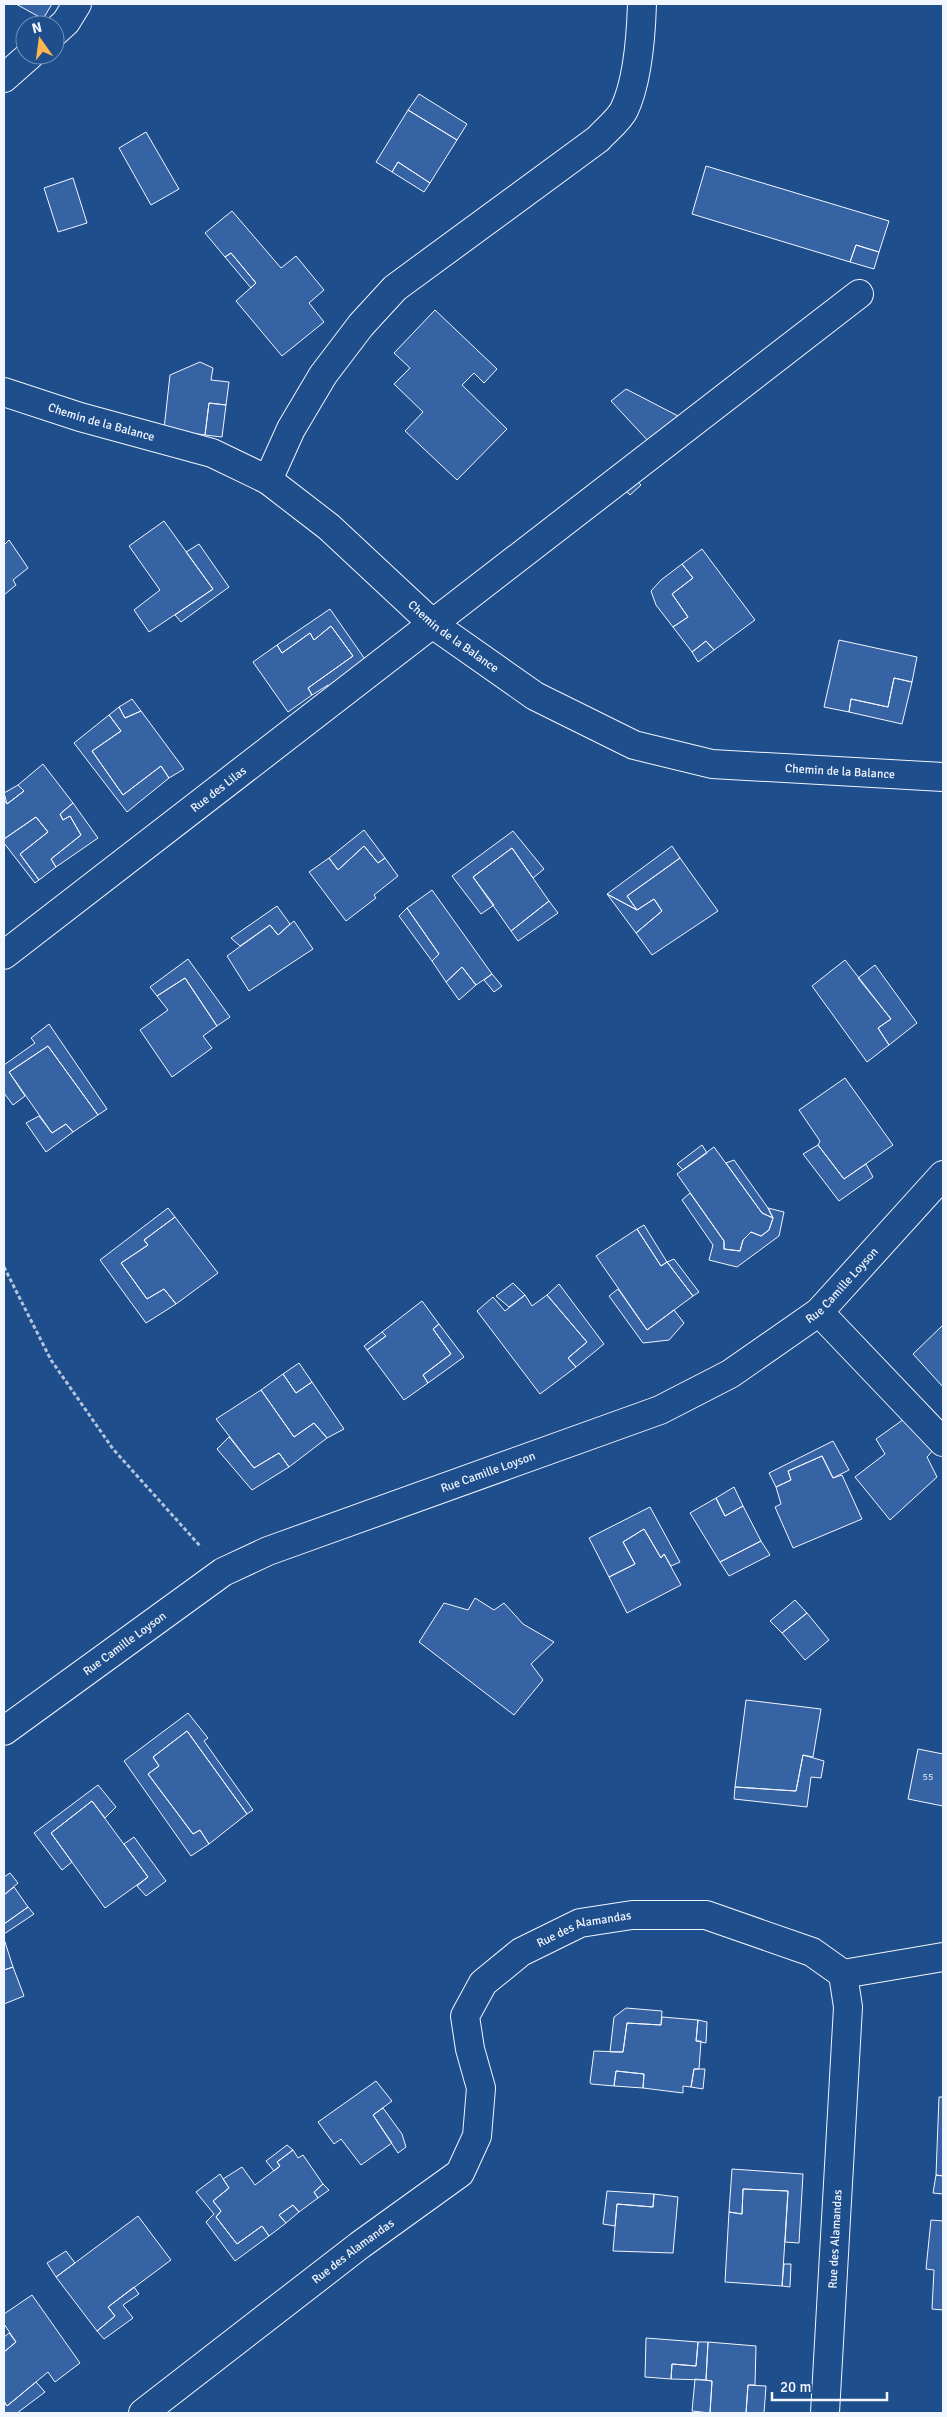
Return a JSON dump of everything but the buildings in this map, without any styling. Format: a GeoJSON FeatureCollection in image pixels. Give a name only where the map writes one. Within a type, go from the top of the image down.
{"type":"FeatureCollection","features":[{"type":"Feature","properties":{"kind":"street"},"geometry":{"type":"LineString","coordinates":[[65,23],[77,4]]}},
{"type":"Feature","properties":{"kind":"street"},"geometry":{"type":"LineString","coordinates":[[268,480],[291,429],[323,375],[361,325],[395,288],[598,139],[624,111],[634,76],[642,4]]}},
{"type":"Feature","properties":{"kind":"street"},"geometry":{"type":"LineString","coordinates":[[4,78],[19,65]]}},
{"type":"Feature","properties":{"kind":"street","name":"Rue des Lilas"},"geometry":{"type":"LineString","coordinates":[[4,955],[434,625],[859,294]]}},
{"type":"Feature","properties":{"kind":"street","name":"Chemin de la Balance"},"geometry":{"type":"LineString","coordinates":[[4,392],[80,417],[212,453],[268,480],[329,527],[434,625],[535,696],[634,745],[712,764],[943,777]]}},
{"type":"Feature","properties":{"kind":"street","name":"Rue Camille Loyson"},"geometry":{"type":"LineString","coordinates":[[4,1731],[223,1572],[276,1548],[660,1410],[730,1374],[819,1312],[943,1175]]}},
{"type":"Feature","properties":{"kind":"street"},"geometry":{"type":"LineString","coordinates":[[819,1312],[943,1442]]}},
{"type":"Feature","properties":{"kind":"street","name":"Rue des Alamandas"},"geometry":{"type":"LineString","coordinates":[[143,2413],[360,2245],[460,2172],[478,2136],[481,2088],[470,2049],[465,2016],[483,1983],[521,1952],[580,1923],[632,1915],[706,1915],[812,1952],[843,1974],[848,2006],[825,2413]]}},
{"type":"Feature","properties":{"kind":"street"},"geometry":{"type":"LineString","coordinates":[[843,1974],[943,1957]]}},
{"type":"Feature","properties":{"kind":"path"},"geometry":{"type":"LineString","coordinates":[[4,1267],[52,1360],[113,1449],[223,1572]]}}]}
